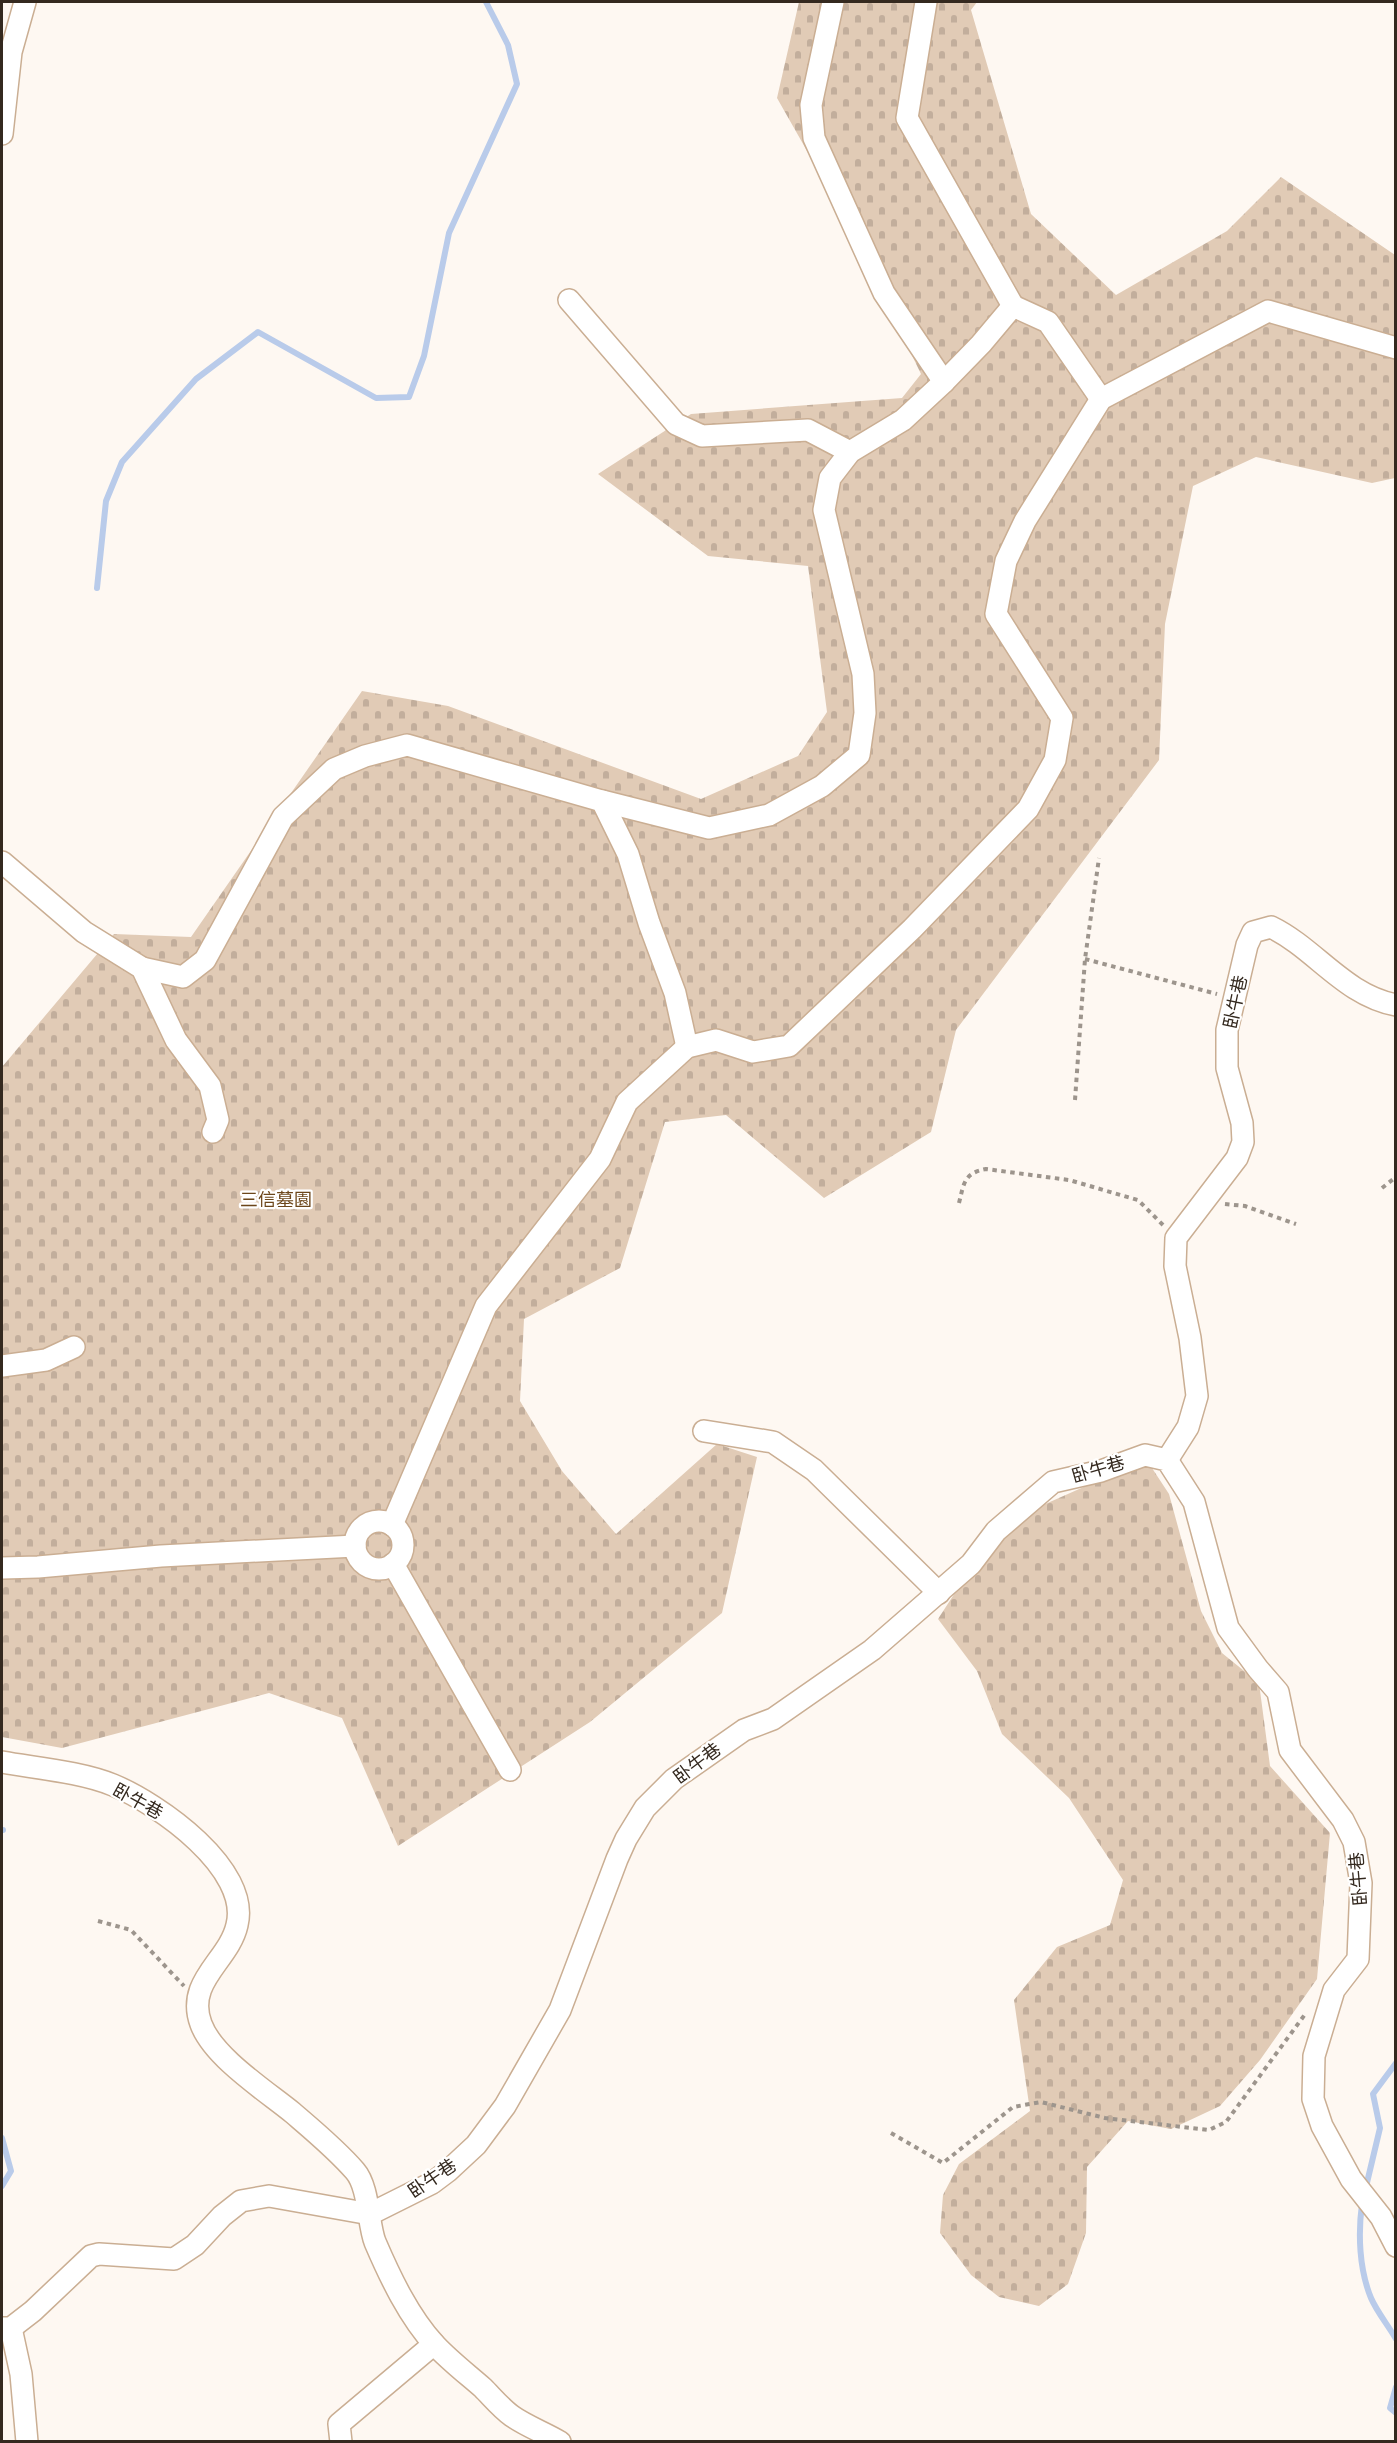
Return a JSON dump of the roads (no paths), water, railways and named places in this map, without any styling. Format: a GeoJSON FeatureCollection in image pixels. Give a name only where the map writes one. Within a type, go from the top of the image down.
{"type":"FeatureCollection","features":[{"type":"Feature","properties":{"kind":"street"},"geometry":{"type":"LineString","coordinates":[[2,134],[11,52],[25,2]]}},
{"type":"Feature","properties":{"kind":"street"},"geometry":{"type":"LineString","coordinates":[[833,2],[811,105],[814,138],[884,293],[944,382]]}},
{"type":"Feature","properties":{"kind":"street"},"geometry":{"type":"LineString","coordinates":[[926,2],[908,118],[1013,306],[1048,322],[1101,399]]}},
{"type":"Feature","properties":{"kind":"street"},"geometry":{"type":"LineString","coordinates":[[569,300],[676,424],[702,436],[808,430],[850,452]]}},
{"type":"Feature","properties":{"kind":"street"},"geometry":{"type":"LineString","coordinates":[[2,862],[84,932],[142,968],[183,977],[204,960],[283,817],[334,769],[365,756],[407,745],[602,801],[709,828],[769,815],[822,786],[859,755],[865,713],[863,674],[824,510],[831,478],[850,452],[903,420],[944,382],[981,344],[1013,306]]}},
{"type":"Feature","properties":{"kind":"street"},"geometry":{"type":"LineString","coordinates":[[392,1525],[486,1306],[600,1158],[627,1102],[687,1047],[716,1040],[753,1052],[789,1046],[912,929],[1028,809],[1055,760],[1062,718],[996,614],[1006,561],[1025,521],[1101,399],[1268,311],[1395,348]]}},
{"type":"Feature","properties":{"kind":"street"},"geometry":{"type":"LineString","coordinates":[[602,801],[628,854],[649,923],[675,993],[687,1047]]}},
{"type":"Feature","properties":{"kind":"street","name":"卧牛巷"},"geometry":{"type":"LineString","coordinates":[[1167,1460],[1188,1427],[1197,1396],[1190,1338],[1175,1266],[1176,1238],[1237,1158],[1243,1142],[1242,1124],[1227,1068],[1227,1030],[1253,932],[1271,927],[1286,934],[1354,990],[1395,1005]]}},
{"type":"Feature","properties":{"kind":"street"},"geometry":{"type":"LineString","coordinates":[[142,968],[176,1040],[210,1086],[218,1120],[213,1132]]}},
{"type":"Feature","properties":{"kind":"street"},"geometry":{"type":"LineString","coordinates":[[2,1366],[46,1360],[74,1347]]}},
{"type":"Feature","properties":{"kind":"street"},"geometry":{"type":"LineString","coordinates":[[704,1431],[773,1442],[814,1470],[939,1593]]}},
{"type":"Feature","properties":{"kind":"street","name":"卧牛巷"},"geometry":{"type":"LineString","coordinates":[[2,1762],[113,1785],[165,1815],[218,1862],[238,1897],[237,1928],[200,1987],[198,2002],[201,2024],[213,2043],[234,2067],[295,2115],[357,2173],[370,2214],[432,2183],[448,2171],[476,2145],[505,2106],[560,2010],[626,1839],[645,1808],[674,1779],[718,1746],[744,1730],[773,1719],[872,1650],[971,1564],[996,1532],[1053,1482],[1101,1472],[1145,1455],[1167,1460],[1194,1502],[1228,1628],[1278,1692],[1290,1750],[1343,1820],[1354,1842],[1360,1883],[1358,1959],[1334,1990],[1314,2056],[1313,2099],[1322,2126],[1355,2184],[1381,2217],[1395,2246]]}},
{"type":"Feature","properties":{"kind":"street"},"geometry":{"type":"LineString","coordinates":[[375,1521],[392,1525],[398,1530],[403,1545],[402,1552],[393,1564],[385,1568],[369,1566],[357,1555],[355,1546],[356,1538],[367,1524],[375,1521]]}},
{"type":"Feature","properties":{"kind":"street"},"geometry":{"type":"LineString","coordinates":[[2,1568],[161,1556],[355,1546]]}},
{"type":"Feature","properties":{"kind":"street"},"geometry":{"type":"LineString","coordinates":[[393,1564],[510,1770]]}},
{"type":"Feature","properties":{"kind":"street"},"geometry":{"type":"LineString","coordinates":[[23,2440],[21,2374],[6,2328],[33,2312],[91,2256],[99,2254],[174,2259],[195,2246],[222,2216],[242,2201],[269,2196],[370,2214],[374,2240],[412,2315],[434,2344],[512,2416],[560,2442]]}},
{"type":"Feature","properties":{"kind":"street"},"geometry":{"type":"LineString","coordinates":[[341,2442],[339,2424],[434,2344]]}},
{"type":"Feature","properties":{"kind":"waterway"},"geometry":{"type":"LineString","coordinates":[[97,588],[106,501],[122,462],[196,379],[258,332],[376,398],[409,397],[424,356],[449,233],[517,84],[508,45],[486,2]]}},
{"type":"Feature","properties":{"kind":"waterway"},"geometry":{"type":"LineString","coordinates":[[1365,2191],[1380,2128],[1373,2094],[1396,2063]]}},
{"type":"Feature","properties":{"kind":"waterway"},"geometry":{"type":"LineString","coordinates":[[2,2138],[11,2171],[2,2186]]}},
{"type":"Feature","properties":{"kind":"waterway"},"geometry":{"type":"LineString","coordinates":[[1362,2204],[1360,2239],[1367,2287],[1373,2303],[1396,2339]]}},
{"type":"Feature","properties":{"kind":"waterway"},"geometry":{"type":"LineString","coordinates":[[1396,2387],[1390,2408],[1396,2413]]}},
{"type":"Feature","properties":{"kind":"park label","name":"三信墓園"},"geometry":{"type":"Point","coordinates":[276,1199]}}]}
